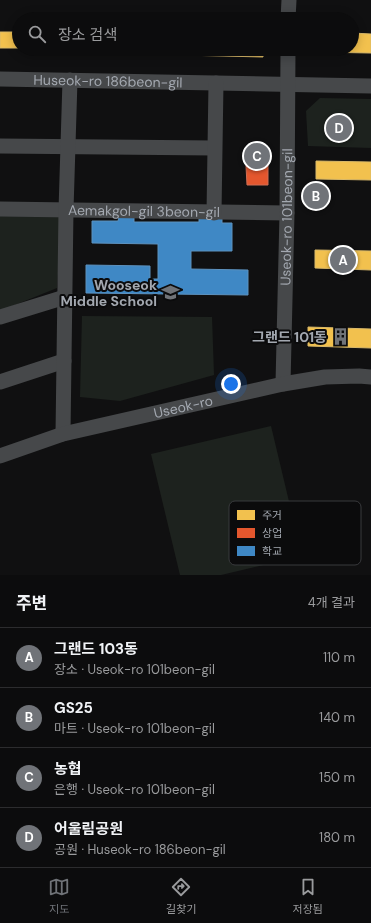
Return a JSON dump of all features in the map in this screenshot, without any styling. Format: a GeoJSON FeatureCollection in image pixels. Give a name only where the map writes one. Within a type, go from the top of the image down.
{"type":"FeatureCollection","features":[{"type":"Feature","properties":{"kind":"street"},"geometry":{"type":"LineString","coordinates":[[288,0],[288,12]]}},
{"type":"Feature","properties":{"kind":"street","name":"Useok-ro 101beon-gil"},"geometry":{"type":"LineString","coordinates":[[283,384],[287,213],[288,56]]}},
{"type":"Feature","properties":{"kind":"street","name":"Huseok-ro 186beon-gil"},"geometry":{"type":"LineString","coordinates":[[0,79],[371,86]]}},
{"type":"Feature","properties":{"kind":"street"},"geometry":{"type":"LineString","coordinates":[[63,434],[67,147],[70,80]]}},
{"type":"Feature","properties":{"kind":"street"},"geometry":{"type":"LineString","coordinates":[[214,213],[216,83]]}},
{"type":"Feature","properties":{"kind":"street"},"geometry":{"type":"LineString","coordinates":[[0,146],[214,148]]}},
{"type":"Feature","properties":{"kind":"street","name":"Aemakgol-gil 3beon-gil"},"geometry":{"type":"LineString","coordinates":[[0,209],[287,213]]}},
{"type":"Feature","properties":{"kind":"street"},"geometry":{"type":"LineString","coordinates":[[0,317],[65,297]]}},
{"type":"Feature","properties":{"kind":"street"},"geometry":{"type":"LineString","coordinates":[[0,382],[64,361]]}},
{"type":"Feature","properties":{"kind":"street","name":"Useok-ro"},"geometry":{"type":"LineString","coordinates":[[0,456],[63,434],[283,384],[325,377],[359,376],[371,378]]}},
{"type":"Feature","properties":{"kind":"shaded area"},"geometry":{"type":"Polygon","coordinates":[[[320,98],[371,99],[371,148],[308,146],[306,111],[320,98]]]}},
{"type":"Feature","properties":{"kind":"shaded area"},"geometry":{"type":"Polygon","coordinates":[[[0,215],[62,216],[57,288],[0,311],[0,215]]]}},
{"type":"Feature","properties":{"kind":"shaded area"},"geometry":{"type":"Polygon","coordinates":[[[82,316],[212,317],[214,375],[120,401],[80,397],[82,316]]]}},
{"type":"Feature","properties":{"kind":"shaded area"},"geometry":{"type":"Polygon","coordinates":[[[271,426],[289,501],[229,501],[229,565],[264,565],[221,575],[180,575],[151,454],[271,426]]]}},
{"type":"Feature","properties":{"kind":"building: 주거"},"geometry":{"type":"Polygon","coordinates":[[[0,32],[12,32],[12,48],[0,48],[0,32]]]}},
{"type":"Feature","properties":{"kind":"building: 주거"},"geometry":{"type":"Polygon","coordinates":[[[359,33],[371,34],[371,53],[359,53],[359,33]]]}},
{"type":"Feature","properties":{"kind":"building: 주거"},"geometry":{"type":"Polygon","coordinates":[[[222,56],[263,56],[263,57],[222,56]]]}},
{"type":"Feature","properties":{"kind":"building: 주거"},"geometry":{"type":"Polygon","coordinates":[[[316,161],[371,162],[371,180],[316,179],[316,161]]]}},
{"type":"Feature","properties":{"kind":"building: 주거"},"geometry":{"type":"Polygon","coordinates":[[[315,250],[371,251],[371,270],[315,268],[315,250]]]}},
{"type":"Feature","properties":{"kind":"building: 주거","name":"그랜드 101동"},"geometry":{"type":"Polygon","coordinates":[[[308,327],[371,329],[371,348],[308,346],[308,327]]]}},
{"type":"Feature","properties":{"kind":"building: 상업"},"geometry":{"type":"Polygon","coordinates":[[[246,147],[267,147],[268,165],[246,166],[246,147]]]}},
{"type":"Feature","properties":{"kind":"building: 상업"},"geometry":{"type":"Polygon","coordinates":[[[268,165],[268,185],[247,185],[246,166],[268,165]]]}},
{"type":"Feature","properties":{"kind":"building: 상업"},"geometry":{"type":"Polygon","coordinates":[[[308,187],[323,187],[323,206],[308,205],[308,187]]]}},
{"type":"Feature","properties":{"kind":"building: 학교"},"geometry":{"type":"Polygon","coordinates":[[[119,217],[134,217],[134,222],[199,222],[199,217],[222,218],[222,223],[232,223],[232,251],[191,251],[191,269],[248,270],[248,295],[86,293],[86,265],[150,266],[150,279],[158,279],[158,244],[92,243],[92,221],[118,221],[119,217]]]}},
{"type":"Feature","properties":{"kind":"place","name":"어울림공원"},"geometry":{"type":"Point","coordinates":[339,128]}},
{"type":"Feature","properties":{"kind":"place","name":"농협"},"geometry":{"type":"Point","coordinates":[257,156]}},
{"type":"Feature","properties":{"kind":"place","name":"GS25"},"geometry":{"type":"Point","coordinates":[316,196]}},
{"type":"Feature","properties":{"kind":"place","name":"그랜드 103동"},"geometry":{"type":"Point","coordinates":[343,260]}},
{"type":"Feature","properties":{"kind":"place","name":"Wooseok Middle School"},"geometry":{"type":"Point","coordinates":[170,293]}},
{"type":"Feature","properties":{"kind":"place","name":"그랜드 101동"},"geometry":{"type":"Point","coordinates":[340,337]}}]}
